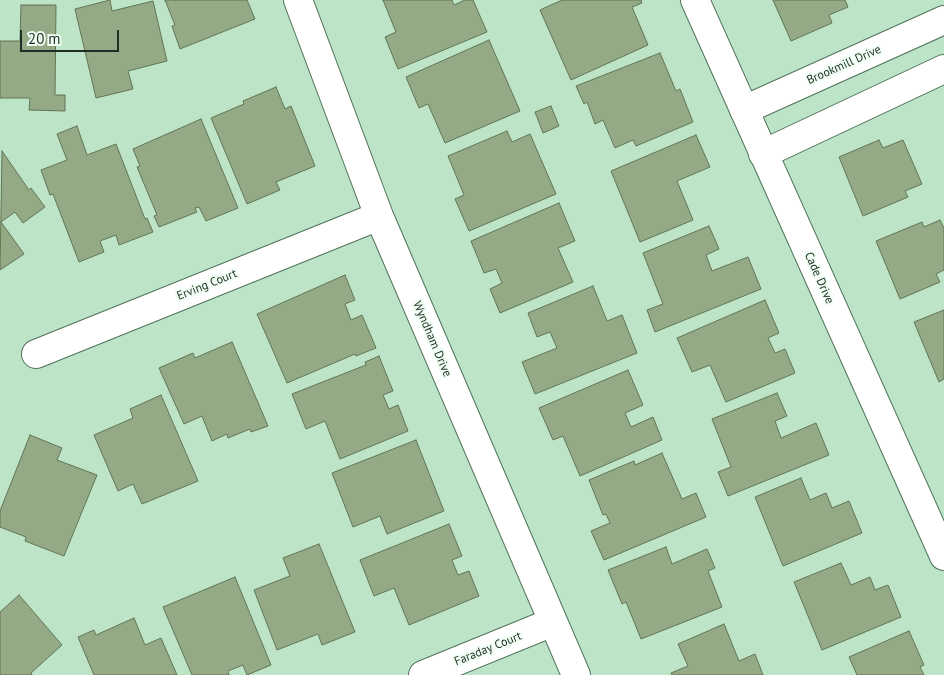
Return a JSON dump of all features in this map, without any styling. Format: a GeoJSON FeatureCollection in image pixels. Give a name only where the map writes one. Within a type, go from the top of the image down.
{"type":"FeatureCollection","features":[{"type":"Feature","properties":{"kind":"street","name":"Wyndham Drive"},"geometry":{"type":"LineString","coordinates":[[298,0],[379,216],[576,675]]}},
{"type":"Feature","properties":{"kind":"street","name":"Cade Drive"},"geometry":{"type":"LineString","coordinates":[[695,0],[944,556]]}},
{"type":"Feature","properties":{"kind":"street","name":"Brookmill Drive"},"geometry":{"type":"LineString","coordinates":[[744,110],[944,20]]}},
{"type":"Feature","properties":{"kind":"street"},"geometry":{"type":"LineString","coordinates":[[764,154],[944,69]]}},
{"type":"Feature","properties":{"kind":"street","name":"Erving Court"},"geometry":{"type":"LineString","coordinates":[[36,354],[379,216]]}},
{"type":"Feature","properties":{"kind":"street","name":"Faraday Court"},"geometry":{"type":"LineString","coordinates":[[423,675],[553,622]]}},
{"type":"Feature","properties":{"kind":"building"},"geometry":{"type":"Polygon","coordinates":[[[110,0],[112,11],[153,1],[167,61],[128,71],[133,89],[96,98],[75,9],[110,0]]]}},
{"type":"Feature","properties":{"kind":"building"},"geometry":{"type":"Polygon","coordinates":[[[165,0],[247,0],[255,19],[180,49],[172,26],[175,25],[165,0]]]}},
{"type":"Feature","properties":{"kind":"building"},"geometry":{"type":"Polygon","coordinates":[[[383,0],[452,0],[454,5],[465,0],[473,0],[487,32],[398,69],[385,37],[396,32],[383,0]]]}},
{"type":"Feature","properties":{"kind":"building"},"geometry":{"type":"Polygon","coordinates":[[[562,0],[641,0],[642,3],[632,7],[648,45],[571,80],[540,10],[562,0]]]}},
{"type":"Feature","properties":{"kind":"building"},"geometry":{"type":"Polygon","coordinates":[[[773,0],[845,0],[848,7],[829,15],[832,23],[791,41],[773,0]]]}},
{"type":"Feature","properties":{"kind":"building"},"geometry":{"type":"Polygon","coordinates":[[[21,5],[56,5],[55,95],[65,95],[65,111],[29,110],[30,98],[0,98],[0,41],[20,41],[21,5]]]}},
{"type":"Feature","properties":{"kind":"building"},"geometry":{"type":"Polygon","coordinates":[[[489,40],[520,111],[445,143],[428,104],[419,108],[406,77],[489,40]]]}},
{"type":"Feature","properties":{"kind":"building"},"geometry":{"type":"Polygon","coordinates":[[[660,53],[676,91],[680,89],[693,122],[636,146],[633,140],[615,148],[603,120],[595,124],[587,102],[584,104],[576,86],[660,53]]]}},
{"type":"Feature","properties":{"kind":"building"},"geometry":{"type":"Polygon","coordinates":[[[276,87],[285,109],[291,106],[315,166],[276,182],[280,190],[247,204],[211,118],[244,104],[243,101],[276,87]]]}},
{"type":"Feature","properties":{"kind":"building"},"geometry":{"type":"Polygon","coordinates":[[[551,106],[559,126],[543,133],[535,112],[551,106]]]}},
{"type":"Feature","properties":{"kind":"building"},"geometry":{"type":"Polygon","coordinates":[[[201,119],[238,208],[206,221],[199,207],[195,208],[197,212],[159,227],[154,216],[157,215],[137,167],[140,166],[133,149],[201,119]]]}},
{"type":"Feature","properties":{"kind":"building"},"geometry":{"type":"Polygon","coordinates":[[[77,126],[87,155],[116,144],[145,219],[147,218],[153,232],[119,245],[116,235],[100,241],[104,252],[79,262],[53,194],[50,195],[41,170],[67,160],[57,134],[77,126]]]}},
{"type":"Feature","properties":{"kind":"building"},"geometry":{"type":"Polygon","coordinates":[[[507,131],[512,142],[530,134],[556,194],[469,231],[455,199],[464,195],[448,156],[507,131]]]}},
{"type":"Feature","properties":{"kind":"building"},"geometry":{"type":"Polygon","coordinates":[[[696,135],[710,167],[677,181],[693,220],[640,242],[611,171],[696,135]]]}},
{"type":"Feature","properties":{"kind":"building"},"geometry":{"type":"Polygon","coordinates":[[[879,140],[883,148],[903,140],[922,184],[905,191],[908,197],[863,216],[839,157],[879,140]]]}},
{"type":"Feature","properties":{"kind":"building"},"geometry":{"type":"Polygon","coordinates":[[[2,151],[29,190],[31,188],[45,207],[23,223],[15,212],[1,222],[24,254],[0,270],[2,151]]]}},
{"type":"Feature","properties":{"kind":"building"},"geometry":{"type":"Polygon","coordinates":[[[559,203],[575,241],[558,248],[573,282],[500,313],[490,289],[502,283],[496,269],[484,273],[471,241],[559,203]]]}},
{"type":"Feature","properties":{"kind":"building"},"geometry":{"type":"Polygon","coordinates":[[[940,220],[944,228],[944,270],[936,274],[940,282],[900,299],[876,241],[922,222],[924,227],[940,220]]]}},
{"type":"Feature","properties":{"kind":"building"},"geometry":{"type":"Polygon","coordinates":[[[709,226],[719,249],[706,255],[712,271],[748,257],[761,289],[655,332],[647,310],[663,304],[643,253],[709,226]]]}},
{"type":"Feature","properties":{"kind":"building"},"geometry":{"type":"Polygon","coordinates":[[[345,275],[355,300],[345,304],[351,320],[362,315],[376,348],[356,356],[355,354],[287,383],[257,314],[345,275]]]}},
{"type":"Feature","properties":{"kind":"building"},"geometry":{"type":"Polygon","coordinates":[[[593,286],[607,321],[622,315],[637,353],[535,394],[522,362],[557,348],[550,332],[537,337],[528,313],[593,286]]]}},
{"type":"Feature","properties":{"kind":"building"},"geometry":{"type":"Polygon","coordinates":[[[765,300],[779,333],[768,338],[775,353],[785,349],[795,373],[726,402],[710,365],[692,372],[677,338],[765,300]]]}},
{"type":"Feature","properties":{"kind":"building"},"geometry":{"type":"Polygon","coordinates":[[[944,310],[944,379],[939,382],[914,322],[944,310]]]}},
{"type":"Feature","properties":{"kind":"building"},"geometry":{"type":"Polygon","coordinates":[[[232,342],[268,426],[251,432],[250,429],[228,438],[227,434],[212,441],[202,416],[184,424],[159,368],[193,353],[195,358],[232,342]]]}},
{"type":"Feature","properties":{"kind":"building"},"geometry":{"type":"Polygon","coordinates":[[[379,356],[393,391],[383,395],[389,409],[398,405],[408,431],[340,459],[325,421],[306,429],[292,394],[366,365],[365,362],[379,356]]]}},
{"type":"Feature","properties":{"kind":"building"},"geometry":{"type":"Polygon","coordinates":[[[628,370],[643,405],[625,413],[631,427],[653,417],[662,440],[580,476],[563,436],[553,440],[539,408],[628,370]]]}},
{"type":"Feature","properties":{"kind":"building"},"geometry":{"type":"Polygon","coordinates":[[[777,393],[787,416],[775,421],[781,438],[816,423],[829,455],[728,496],[718,472],[731,467],[712,419],[777,393]]]}},
{"type":"Feature","properties":{"kind":"building"},"geometry":{"type":"Polygon","coordinates":[[[161,395],[198,481],[142,504],[133,484],[118,491],[94,435],[133,418],[130,409],[161,395]]]}},
{"type":"Feature","properties":{"kind":"building"},"geometry":{"type":"Polygon","coordinates":[[[30,435],[62,448],[57,460],[97,475],[64,556],[25,541],[26,537],[0,527],[0,511],[30,435]]]}},
{"type":"Feature","properties":{"kind":"building"},"geometry":{"type":"Polygon","coordinates":[[[416,440],[444,511],[387,534],[380,516],[353,527],[332,473],[416,440]]]}},
{"type":"Feature","properties":{"kind":"building"},"geometry":{"type":"Polygon","coordinates":[[[662,453],[682,499],[696,493],[706,517],[604,560],[591,531],[610,523],[606,514],[603,515],[589,480],[634,461],[635,465],[662,453]]]}},
{"type":"Feature","properties":{"kind":"building"},"geometry":{"type":"Polygon","coordinates":[[[801,478],[810,500],[826,493],[832,508],[849,501],[862,533],[783,566],[755,497],[801,478]]]}},
{"type":"Feature","properties":{"kind":"building"},"geometry":{"type":"Polygon","coordinates":[[[449,524],[462,556],[452,560],[458,575],[469,571],[479,596],[409,625],[394,588],[374,596],[360,560],[449,524]]]}},
{"type":"Feature","properties":{"kind":"building"},"geometry":{"type":"Polygon","coordinates":[[[319,544],[355,632],[322,645],[318,634],[277,650],[254,590],[290,576],[283,558],[319,544]]]}},
{"type":"Feature","properties":{"kind":"building"},"geometry":{"type":"Polygon","coordinates":[[[666,547],[672,564],[707,549],[715,568],[708,571],[722,607],[641,639],[626,602],[622,604],[608,570],[666,547]]]}},
{"type":"Feature","properties":{"kind":"building"},"geometry":{"type":"Polygon","coordinates":[[[841,563],[851,585],[870,577],[875,590],[888,585],[901,617],[822,650],[794,582],[841,563]]]}},
{"type":"Feature","properties":{"kind":"building"},"geometry":{"type":"Polygon","coordinates":[[[235,577],[271,665],[247,675],[243,665],[228,671],[229,675],[192,675],[163,607],[235,577]]]}},
{"type":"Feature","properties":{"kind":"building"},"geometry":{"type":"Polygon","coordinates":[[[19,595],[62,645],[31,673],[32,675],[0,675],[0,612],[19,595]]]}},
{"type":"Feature","properties":{"kind":"building"},"geometry":{"type":"Polygon","coordinates":[[[134,618],[145,645],[161,638],[177,675],[94,675],[78,637],[94,630],[96,635],[134,618]]]}},
{"type":"Feature","properties":{"kind":"building"},"geometry":{"type":"Polygon","coordinates":[[[724,624],[739,661],[755,654],[763,675],[672,675],[671,673],[688,666],[678,644],[724,624]]]}},
{"type":"Feature","properties":{"kind":"building"},"geometry":{"type":"Polygon","coordinates":[[[909,631],[924,665],[920,667],[924,675],[857,675],[849,657],[909,631]]]}}]}
